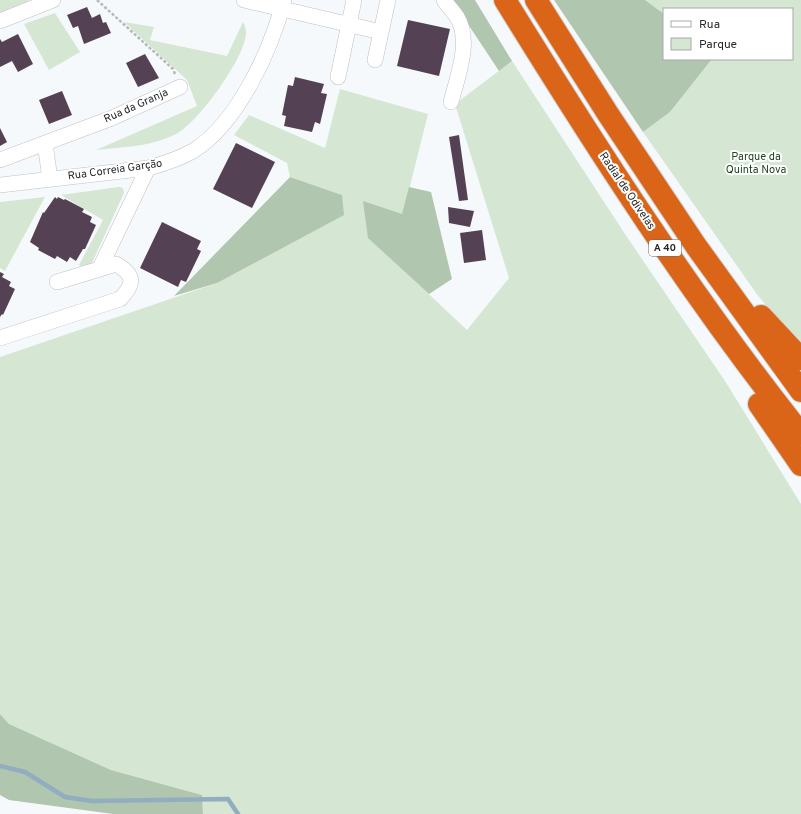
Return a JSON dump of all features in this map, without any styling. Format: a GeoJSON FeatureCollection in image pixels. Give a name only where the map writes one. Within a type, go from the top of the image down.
{"type":"FeatureCollection","features":[{"type":"Feature","properties":{"kind":"highway","name":"Radial de Odivelas"},"geometry":{"type":"LineString","coordinates":[[505,0],[636,204],[742,356],[801,434]]}},
{"type":"Feature","properties":{"kind":"highway","name":"A 40"},"geometry":{"type":"LineString","coordinates":[[536,0],[608,114],[696,246],[801,391]]}},
{"type":"Feature","properties":{"kind":"highway"},"geometry":{"type":"LineString","coordinates":[[541,0],[613,100],[735,281],[758,312],[801,359]]}},
{"type":"Feature","properties":{"kind":"highway"},"geometry":{"type":"LineString","coordinates":[[539,55],[641,239],[801,465]]}},
{"type":"Feature","properties":{"kind":"street"},"geometry":{"type":"LineString","coordinates":[[0,21],[53,0]]}},
{"type":"Feature","properties":{"kind":"street"},"geometry":{"type":"LineString","coordinates":[[244,0],[283,4],[381,32]]}},
{"type":"Feature","properties":{"kind":"street"},"geometry":{"type":"LineString","coordinates":[[338,77],[354,0]]}},
{"type":"Feature","properties":{"kind":"street"},"geometry":{"type":"LineString","coordinates":[[375,60],[388,0]]}},
{"type":"Feature","properties":{"kind":"street"},"geometry":{"type":"LineString","coordinates":[[444,0],[458,18],[464,42],[463,56],[451,102]]}},
{"type":"Feature","properties":{"kind":"street","name":"Rua Correia Garção"},"geometry":{"type":"LineString","coordinates":[[0,185],[148,168],[168,163],[194,150],[214,133],[245,93],[260,66],[283,4]]}},
{"type":"Feature","properties":{"kind":"street","name":"Rua da Granja"},"geometry":{"type":"LineString","coordinates":[[0,160],[112,118],[180,87]]}},
{"type":"Feature","properties":{"kind":"street"},"geometry":{"type":"LineString","coordinates":[[45,143],[50,179]]}},
{"type":"Feature","properties":{"kind":"street"},"geometry":{"type":"LineString","coordinates":[[100,268],[148,168]]}},
{"type":"Feature","properties":{"kind":"street"},"geometry":{"type":"LineString","coordinates":[[0,338],[120,299],[129,290],[131,280],[126,270],[116,264],[57,282]]}},
{"type":"Feature","properties":{"kind":"path","name":"Rua da Granja"},"geometry":{"type":"LineString","coordinates":[[97,0],[173,69],[180,87]]}},
{"type":"Feature","properties":{"kind":"green space"},"geometry":{"type":"Polygon","coordinates":[[[0,0],[28,0],[29,1],[0,13],[0,0]]]}},
{"type":"Feature","properties":{"kind":"green space"},"geometry":{"type":"Polygon","coordinates":[[[452,0],[475,0],[512,61],[499,71],[452,0]]]}},
{"type":"Feature","properties":{"kind":"green space"},"geometry":{"type":"Polygon","coordinates":[[[554,0],[645,0],[663,13],[663,60],[711,60],[670,112],[643,132],[554,0]]]}},
{"type":"Feature","properties":{"kind":"green space","name":"Parque da Quinta Nova"},"geometry":{"type":"Polygon","coordinates":[[[645,0],[801,0],[801,345],[792,337],[756,293],[643,132],[670,112],[711,60],[793,60],[793,8],[663,8],[663,13],[645,0]]]}},
{"type":"Feature","properties":{"kind":"green space"},"geometry":{"type":"Polygon","coordinates":[[[55,13],[80,52],[49,70],[24,24],[55,13]]]}},
{"type":"Feature","properties":{"kind":"green space"},"geometry":{"type":"Polygon","coordinates":[[[124,22],[154,27],[150,40],[227,56],[243,22],[246,35],[242,49],[227,77],[206,106],[185,128],[176,134],[157,142],[137,146],[96,150],[197,106],[187,80],[124,22]]]}},
{"type":"Feature","properties":{"kind":"green space"},"geometry":{"type":"Polygon","coordinates":[[[512,61],[625,234],[725,381],[801,504],[801,814],[203,814],[202,795],[111,770],[9,724],[0,714],[0,357],[217,283],[342,195],[290,177],[287,163],[234,135],[249,115],[325,148],[340,89],[428,114],[403,214],[368,237],[467,330],[509,278],[455,104],[512,61]]]}},
{"type":"Feature","properties":{"kind":"green space"},"geometry":{"type":"Polygon","coordinates":[[[290,177],[342,195],[344,215],[217,283],[174,296],[290,177]]]}},
{"type":"Feature","properties":{"kind":"green space"},"geometry":{"type":"Polygon","coordinates":[[[119,187],[123,188],[124,193],[91,265],[80,266],[79,265],[103,220],[61,195],[119,187]]]}},
{"type":"Feature","properties":{"kind":"green space"},"geometry":{"type":"Polygon","coordinates":[[[409,187],[431,192],[452,279],[429,294],[368,238],[363,201],[402,214],[409,187]]]}},
{"type":"Feature","properties":{"kind":"green space"},"geometry":{"type":"Polygon","coordinates":[[[45,197],[5,271],[0,268],[0,202],[45,197]]]}},
{"type":"Feature","properties":{"kind":"green space"},"geometry":{"type":"Polygon","coordinates":[[[0,714],[9,724],[111,770],[202,795],[203,814],[113,814],[9,800],[0,795],[0,714]]]}},
{"type":"Feature","properties":{"kind":"building"},"geometry":{"type":"Polygon","coordinates":[[[87,7],[92,18],[100,14],[103,23],[106,22],[111,33],[84,44],[78,26],[73,28],[67,15],[87,7]]]}},
{"type":"Feature","properties":{"kind":"building"},"geometry":{"type":"Polygon","coordinates":[[[408,20],[450,29],[439,76],[397,66],[408,20]]]}},
{"type":"Feature","properties":{"kind":"building"},"geometry":{"type":"Polygon","coordinates":[[[18,34],[33,64],[18,72],[12,61],[0,67],[0,39],[2,42],[18,34]]]}},
{"type":"Feature","properties":{"kind":"building"},"geometry":{"type":"Polygon","coordinates":[[[145,54],[159,78],[138,87],[126,63],[145,54]]]}},
{"type":"Feature","properties":{"kind":"building"},"geometry":{"type":"Polygon","coordinates":[[[295,77],[324,84],[321,93],[327,94],[320,124],[315,122],[312,132],[284,126],[286,116],[282,115],[288,85],[293,86],[295,77]]]}},
{"type":"Feature","properties":{"kind":"building"},"geometry":{"type":"Polygon","coordinates":[[[62,91],[72,115],[49,124],[39,100],[62,91]]]}},
{"type":"Feature","properties":{"kind":"building"},"geometry":{"type":"Polygon","coordinates":[[[0,128],[7,142],[0,146],[0,128]]]}},
{"type":"Feature","properties":{"kind":"building"},"geometry":{"type":"Polygon","coordinates":[[[459,135],[468,200],[459,201],[449,137],[459,135]]]}},
{"type":"Feature","properties":{"kind":"building"},"geometry":{"type":"Polygon","coordinates":[[[236,143],[275,162],[252,208],[213,189],[236,143]]]}},
{"type":"Feature","properties":{"kind":"building"},"geometry":{"type":"Polygon","coordinates":[[[55,197],[57,199],[58,197],[64,200],[65,199],[84,209],[82,212],[92,217],[90,222],[96,225],[85,249],[83,249],[76,261],[70,257],[67,262],[57,256],[55,259],[38,250],[39,248],[30,242],[43,212],[44,213],[55,197]]]}},
{"type":"Feature","properties":{"kind":"building"},"geometry":{"type":"Polygon","coordinates":[[[448,207],[474,211],[470,227],[449,223],[448,207]]]}},
{"type":"Feature","properties":{"kind":"building"},"geometry":{"type":"Polygon","coordinates":[[[162,222],[201,241],[197,249],[201,251],[186,282],[181,280],[178,287],[140,268],[162,222]]]}},
{"type":"Feature","properties":{"kind":"building"},"geometry":{"type":"Polygon","coordinates":[[[482,230],[486,260],[464,263],[460,233],[482,230]]]}},
{"type":"Feature","properties":{"kind":"building"},"geometry":{"type":"Polygon","coordinates":[[[0,272],[4,274],[2,277],[11,282],[9,286],[15,289],[3,315],[2,314],[0,317],[0,272]]]}},
{"type":"Feature","properties":{"kind":"waterway"},"geometry":{"type":"LineString","coordinates":[[0,766],[25,772],[65,797],[92,801],[228,799],[238,814]]}}]}
